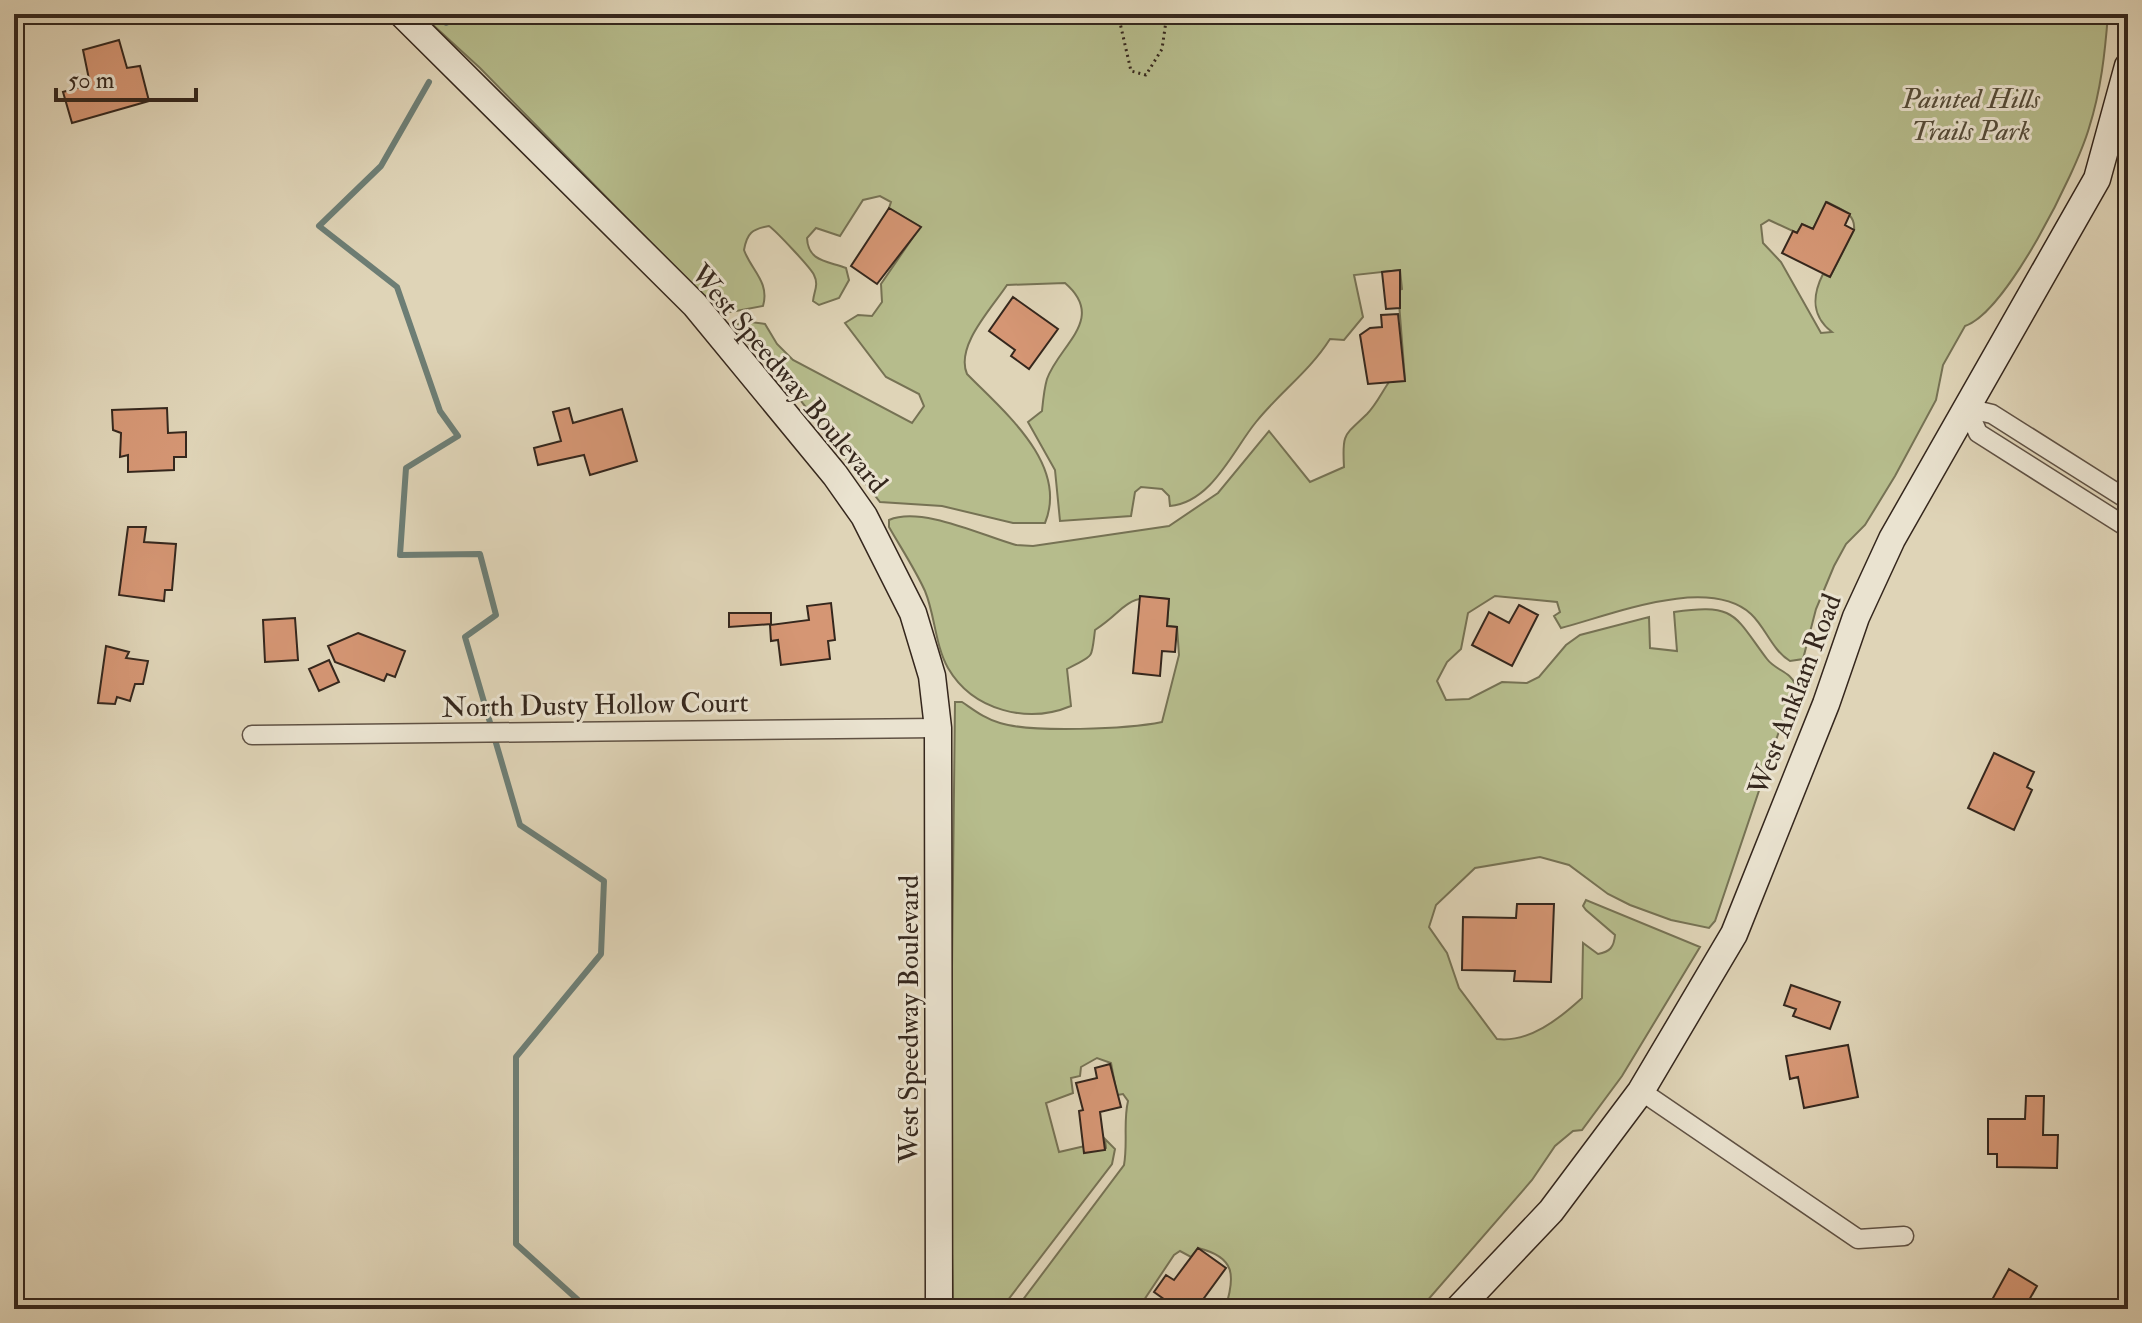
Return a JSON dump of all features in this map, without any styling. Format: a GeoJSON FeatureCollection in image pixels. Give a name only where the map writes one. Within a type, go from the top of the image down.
{"type":"FeatureCollection","features":[{"type":"Feature","properties":{"kind":"main road","name":"West Speedway Boulevard"},"geometry":{"type":"LineString","coordinates":[[402,14],[695,305],[835,475],[864,516],[909,602],[932,676],[938,728],[939,1309]]}},
{"type":"Feature","properties":{"kind":"main road","name":"West Anklam Road"},"geometry":{"type":"LineString","coordinates":[[1458,1309],[1551,1211],[1641,1091],[1734,934],[1826,704],[1856,617],[1892,539],[2097,179],[2128,66]]}},
{"type":"Feature","properties":{"kind":"street"},"geometry":{"type":"LineString","coordinates":[[1967,408],[1992,414],[2128,500]]}},
{"type":"Feature","properties":{"kind":"street"},"geometry":{"type":"LineString","coordinates":[[1967,408],[1978,433],[2128,528]]}},
{"type":"Feature","properties":{"kind":"street","name":"North Dusty Hollow Court"},"geometry":{"type":"LineString","coordinates":[[252,735],[938,728]]}},
{"type":"Feature","properties":{"kind":"street"},"geometry":{"type":"LineString","coordinates":[[1641,1091],[1858,1239],[1904,1236]]}},
{"type":"Feature","properties":{"kind":"path"},"geometry":{"type":"LineString","coordinates":[[1118,14],[1131,71],[1146,75],[1162,49],[1167,14]]}},
{"type":"Feature","properties":{"kind":"green space","name":"Painted Hills Trails Park"},"geometry":{"type":"Polygon","coordinates":[[[421,14],[2108,14],[2097,100],[2070,176],[2019,269],[1982,315],[1965,326],[1943,365],[1936,400],[1895,476],[1865,525],[1846,544],[1834,566],[1816,609],[1803,659],[1790,661],[1784,656],[1751,614],[1733,603],[1710,598],[1659,602],[1561,628],[1554,616],[1560,612],[1557,602],[1495,596],[1468,613],[1461,649],[1447,662],[1437,681],[1446,700],[1469,699],[1502,682],[1527,683],[1539,677],[1566,645],[1580,635],[1649,617],[1650,648],[1677,651],[1674,612],[1710,609],[1722,611],[1739,622],[1770,663],[1795,684],[1715,921],[1709,928],[1671,920],[1630,905],[1608,894],[1569,865],[1540,857],[1475,868],[1436,905],[1429,927],[1447,953],[1459,988],[1497,1039],[1521,1037],[1543,1028],[1582,998],[1583,943],[1598,954],[1602,953],[1611,948],[1615,935],[1586,910],[1583,906],[1586,900],[1700,947],[1622,1076],[1582,1130],[1573,1131],[1555,1146],[1532,1180],[1420,1309],[1225,1309],[1231,1286],[1230,1269],[1219,1257],[1198,1248],[1191,1257],[1180,1251],[1174,1255],[1138,1309],[1016,1309],[1124,1165],[1128,1101],[1123,1094],[1117,1095],[1111,1063],[1097,1058],[1081,1067],[1080,1076],[1071,1078],[1073,1093],[1046,1103],[1059,1152],[1085,1146],[1086,1152],[1106,1148],[1105,1139],[1115,1149],[1112,1164],[1001,1309],[953,1309],[950,1143],[955,702],[962,702],[995,721],[1034,728],[1104,728],[1162,722],[1179,655],[1177,627],[1167,626],[1169,599],[1143,598],[1134,601],[1095,630],[1090,656],[1067,669],[1071,706],[1037,714],[1003,710],[972,695],[948,668],[940,650],[925,591],[889,527],[889,520],[903,517],[935,519],[1016,545],[1033,546],[1169,526],[1218,493],[1269,431],[1310,482],[1344,467],[1344,441],[1349,431],[1370,410],[1389,382],[1405,380],[1398,290],[1402,289],[1400,270],[1354,275],[1363,317],[1344,340],[1330,339],[1313,362],[1256,422],[1220,473],[1198,495],[1170,506],[1169,496],[1162,489],[1141,487],[1135,492],[1131,516],[1060,521],[1055,470],[1028,422],[1042,411],[1047,379],[1076,332],[1082,308],[1077,296],[1065,283],[1007,285],[970,340],[965,363],[967,374],[1014,422],[1040,460],[1048,480],[1050,501],[1045,523],[1013,523],[942,506],[880,502],[797,396],[733,327],[743,321],[765,324],[777,344],[793,360],[912,423],[924,406],[919,394],[886,377],[845,323],[858,315],[872,316],[882,302],[881,284],[920,227],[889,208],[891,202],[880,196],[863,200],[840,236],[816,228],[807,238],[811,252],[820,259],[846,268],[849,280],[839,298],[819,305],[813,301],[816,282],[811,271],[769,226],[758,229],[749,236],[744,250],[762,283],[763,306],[731,312],[713,306],[480,68],[421,14]],[[1827,202],[1813,229],[1802,224],[1797,233],[1769,220],[1761,225],[1763,243],[1781,262],[1821,333],[1832,332],[1817,312],[1817,290],[1823,274],[1830,277],[1854,230],[1850,216],[1827,202]]]}},
{"type":"Feature","properties":{"kind":"building"},"geometry":{"type":"Polygon","coordinates":[[[119,40],[127,68],[140,66],[149,101],[72,123],[63,92],[90,84],[83,50],[119,40]]]}},
{"type":"Feature","properties":{"kind":"building"},"geometry":{"type":"Polygon","coordinates":[[[1826,202],[1850,214],[1845,225],[1854,230],[1830,277],[1782,253],[1793,231],[1797,233],[1802,224],[1813,229],[1826,202]]]}},
{"type":"Feature","properties":{"kind":"building"},"geometry":{"type":"Polygon","coordinates":[[[889,208],[921,227],[877,284],[851,266],[889,208]]]}},
{"type":"Feature","properties":{"kind":"building"},"geometry":{"type":"Polygon","coordinates":[[[1400,270],[1400,308],[1386,309],[1382,272],[1400,270]]]}},
{"type":"Feature","properties":{"kind":"building"},"geometry":{"type":"Polygon","coordinates":[[[1013,297],[1058,329],[1029,369],[1011,356],[1015,350],[989,331],[1013,297]]]}},
{"type":"Feature","properties":{"kind":"building"},"geometry":{"type":"Polygon","coordinates":[[[1398,314],[1405,381],[1368,384],[1360,335],[1370,328],[1382,327],[1381,315],[1398,314]]]}},
{"type":"Feature","properties":{"kind":"building"},"geometry":{"type":"Polygon","coordinates":[[[167,408],[168,433],[186,432],[186,457],[174,457],[174,470],[128,472],[128,455],[120,457],[121,433],[113,430],[112,410],[167,408]]]}},
{"type":"Feature","properties":{"kind":"building"},"geometry":{"type":"Polygon","coordinates":[[[569,408],[573,423],[622,409],[637,461],[590,475],[584,455],[538,465],[534,448],[561,441],[553,412],[569,408]]]}},
{"type":"Feature","properties":{"kind":"building"},"geometry":{"type":"Polygon","coordinates":[[[128,527],[146,527],[144,542],[176,544],[172,590],[165,590],[164,601],[119,595],[128,527]]]}},
{"type":"Feature","properties":{"kind":"building"},"geometry":{"type":"Polygon","coordinates":[[[1140,596],[1169,599],[1167,626],[1177,627],[1175,652],[1162,651],[1160,676],[1133,673],[1140,596]]]}},
{"type":"Feature","properties":{"kind":"building"},"geometry":{"type":"Polygon","coordinates":[[[831,603],[835,640],[828,641],[830,659],[781,665],[778,640],[771,641],[770,625],[809,620],[807,606],[831,603]]]}},
{"type":"Feature","properties":{"kind":"building"},"geometry":{"type":"Polygon","coordinates":[[[1519,605],[1538,615],[1512,666],[1472,645],[1489,612],[1509,623],[1519,605]]]}},
{"type":"Feature","properties":{"kind":"building"},"geometry":{"type":"Polygon","coordinates":[[[729,613],[771,613],[771,624],[729,627],[729,613]]]}},
{"type":"Feature","properties":{"kind":"building"},"geometry":{"type":"Polygon","coordinates":[[[295,618],[298,660],[265,662],[263,620],[295,618]]]}},
{"type":"Feature","properties":{"kind":"building"},"geometry":{"type":"Polygon","coordinates":[[[358,633],[405,651],[395,677],[387,674],[384,681],[335,662],[328,646],[358,633]]]}},
{"type":"Feature","properties":{"kind":"building"},"geometry":{"type":"Polygon","coordinates":[[[106,646],[129,652],[126,658],[148,661],[143,684],[135,684],[130,701],[117,697],[115,704],[98,703],[106,646]]]}},
{"type":"Feature","properties":{"kind":"building"},"geometry":{"type":"Polygon","coordinates":[[[329,660],[339,682],[319,691],[309,669],[329,660]]]}},
{"type":"Feature","properties":{"kind":"building"},"geometry":{"type":"Polygon","coordinates":[[[1994,753],[2034,772],[2027,787],[2032,790],[2014,830],[1968,808],[1994,753]]]}},
{"type":"Feature","properties":{"kind":"building"},"geometry":{"type":"Polygon","coordinates":[[[1517,904],[1554,904],[1551,982],[1514,981],[1515,971],[1462,970],[1463,917],[1516,918],[1517,904]]]}},
{"type":"Feature","properties":{"kind":"building"},"geometry":{"type":"Polygon","coordinates":[[[1791,985],[1840,1002],[1830,1029],[1793,1016],[1796,1009],[1784,1005],[1791,985]]]}},
{"type":"Feature","properties":{"kind":"building"},"geometry":{"type":"Polygon","coordinates":[[[1848,1045],[1858,1097],[1804,1108],[1798,1077],[1790,1079],[1786,1056],[1848,1045]]]}},
{"type":"Feature","properties":{"kind":"building"},"geometry":{"type":"Polygon","coordinates":[[[1110,1064],[1121,1107],[1100,1112],[1105,1150],[1084,1153],[1079,1111],[1083,1110],[1076,1083],[1097,1078],[1095,1068],[1110,1064]]]}},
{"type":"Feature","properties":{"kind":"building"},"geometry":{"type":"Polygon","coordinates":[[[2026,1096],[2044,1096],[2043,1135],[2058,1135],[2057,1168],[1997,1167],[1997,1154],[1988,1154],[1988,1119],[2025,1119],[2026,1096]]]}},
{"type":"Feature","properties":{"kind":"building"},"geometry":{"type":"Polygon","coordinates":[[[1198,1248],[1226,1268],[1196,1309],[1178,1309],[1154,1292],[1166,1275],[1174,1280],[1198,1248]]]}},
{"type":"Feature","properties":{"kind":"building"},"geometry":{"type":"Polygon","coordinates":[[[2009,1269],[2037,1286],[2024,1309],[1987,1309],[2009,1269]]]}},
{"type":"Feature","properties":{"kind":"waterway"},"geometry":{"type":"LineString","coordinates":[[445,14],[446,23]]}},
{"type":"Feature","properties":{"kind":"waterway"},"geometry":{"type":"LineString","coordinates":[[429,82],[381,166],[319,226],[397,287],[440,411],[458,436],[406,468],[400,555],[480,554],[496,615],[465,637],[520,825],[604,881],[601,954],[516,1057],[516,1244],[588,1309]]}}]}
